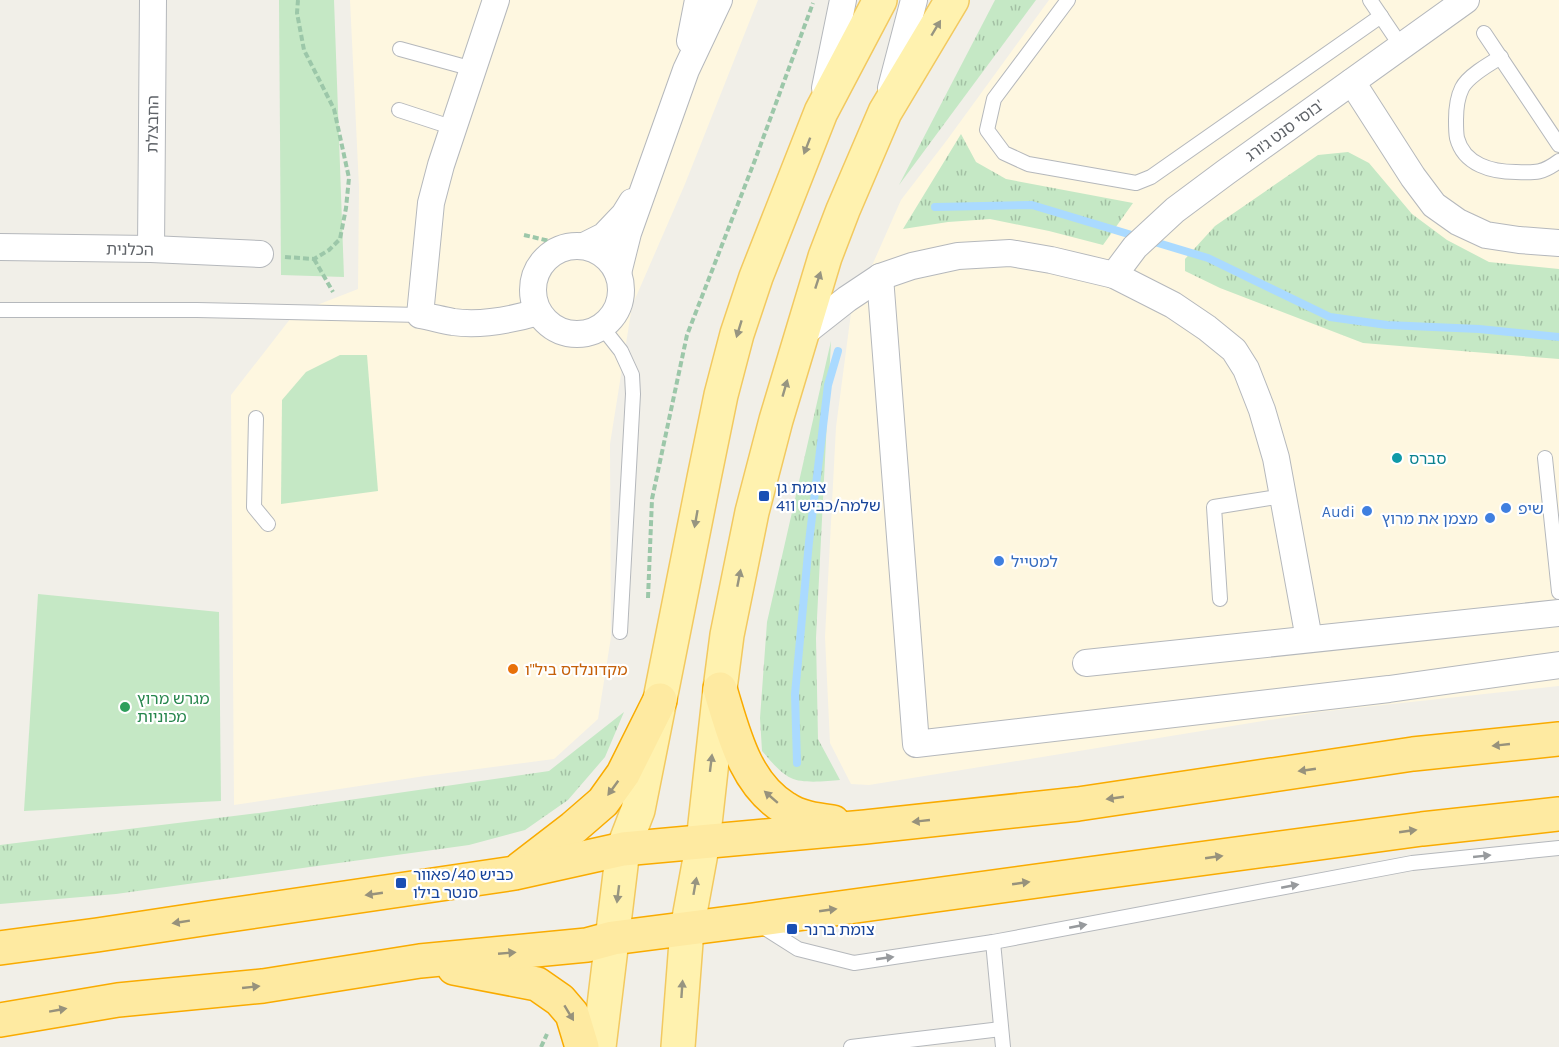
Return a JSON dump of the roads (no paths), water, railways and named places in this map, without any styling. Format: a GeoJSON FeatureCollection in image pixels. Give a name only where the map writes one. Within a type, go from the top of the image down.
{"type":"FeatureCollection","features":[{"type":"Feature","properties":{"kind":"highway"},"geometry":{"type":"LineString","coordinates":[[720,688],[736,744],[765,792],[785,809],[809,819],[865,827]]}},
{"type":"Feature","properties":{"kind":"highway"},"geometry":{"type":"LineString","coordinates":[[515,873],[603,802],[623,774],[660,700]]}},
{"type":"Feature","properties":{"kind":"highway"},"geometry":{"type":"LineString","coordinates":[[0,948],[97,936],[515,873],[623,849],[865,827],[1078,804],[1413,754],[1559,739]]}},
{"type":"Feature","properties":{"kind":"highway"},"geometry":{"type":"LineString","coordinates":[[0,1020],[118,1000],[263,986],[420,961],[587,945],[613,938],[1399,832],[1559,814]]}},
{"type":"Feature","properties":{"kind":"highway"},"geometry":{"type":"LineString","coordinates":[[420,961],[537,984],[560,1000],[572,1014],[582,1047]]}},
{"type":"Feature","properties":{"kind":"main road"},"geometry":{"type":"LineString","coordinates":[[599,1047],[623,849],[638,810],[721,394],[737,334],[756,277],[820,112],[880,0]]}},
{"type":"Feature","properties":{"kind":"main road"},"geometry":{"type":"LineString","coordinates":[[678,1047],[687,929],[703,842],[727,635],[752,512],[776,420],[800,336],[839,219],[885,112],[952,0]]}},
{"type":"Feature","properties":{"kind":"street","name":"החבצלת"},"geometry":{"type":"LineString","coordinates":[[151,249],[153,0]]}},
{"type":"Feature","properties":{"kind":"street"},"geometry":{"type":"LineString","coordinates":[[686,70],[698,0]]}},
{"type":"Feature","properties":{"kind":"street"},"geometry":{"type":"LineString","coordinates":[[618,273],[628,232],[686,70],[719,0]]}},
{"type":"Feature","properties":{"kind":"street"},"geometry":{"type":"LineString","coordinates":[[820,112],[843,0]]}},
{"type":"Feature","properties":{"kind":"street"},"geometry":{"type":"LineString","coordinates":[[885,112],[914,0]]}},
{"type":"Feature","properties":{"kind":"street","name":"בוסי סנט ג'ורג'"},"geometry":{"type":"LineString","coordinates":[[1118,270],[1135,247],[1175,210],[1466,0]]}},
{"type":"Feature","properties":{"kind":"street"},"geometry":{"type":"LineString","coordinates":[[490,1],[473,69],[431,203],[420,315],[455,322],[480,323],[513,320],[538,312]]}},
{"type":"Feature","properties":{"kind":"street"},"geometry":{"type":"LineString","coordinates":[[1352,82],[1413,177],[1434,205],[1458,222],[1486,235],[1559,243]]}},
{"type":"Feature","properties":{"kind":"street"},"geometry":{"type":"LineString","coordinates":[[577,246],[598,251],[610,260],[618,273],[622,288],[620,303],[613,316],[602,327],[589,333],[574,335],[559,331],[547,324],[538,312],[533,299],[532,285],[537,271],[545,259],[556,251],[604,237],[624,215],[646,182]]}},
{"type":"Feature","properties":{"kind":"street","name":"הכלנית"},"geometry":{"type":"LineString","coordinates":[[0,246],[151,249],[260,255]]}},
{"type":"Feature","properties":{"kind":"street"},"geometry":{"type":"LineString","coordinates":[[800,336],[840,304],[880,277],[912,266],[958,256],[1010,253],[1118,270],[1208,328],[1234,350],[1246,369],[1262,410],[1276,458],[1309,639]]}},
{"type":"Feature","properties":{"kind":"street"},"geometry":{"type":"LineString","coordinates":[[880,277],[916,744],[1389,688],[1559,665]]}},
{"type":"Feature","properties":{"kind":"street"},"geometry":{"type":"LineString","coordinates":[[1086,663],[1559,613]]}},
{"type":"Feature","properties":{"kind":"lane"},"geometry":{"type":"LineString","coordinates":[[1068,0],[994,99],[987,130],[1004,153],[1028,164],[1136,183],[1151,177],[1381,16]]}},
{"type":"Feature","properties":{"kind":"lane"},"geometry":{"type":"LineString","coordinates":[[1370,0],[1401,46]]}},
{"type":"Feature","properties":{"kind":"lane"},"geometry":{"type":"LineString","coordinates":[[1484,33],[1559,145]]}},
{"type":"Feature","properties":{"kind":"lane"},"geometry":{"type":"LineString","coordinates":[[400,49],[473,69]]}},
{"type":"Feature","properties":{"kind":"lane"},"geometry":{"type":"LineString","coordinates":[[1501,57],[1477,72],[1462,87],[1456,111],[1457,138],[1464,153],[1480,166],[1503,172],[1547,170],[1559,161]]}},
{"type":"Feature","properties":{"kind":"lane"},"geometry":{"type":"LineString","coordinates":[[399,110],[454,128]]}},
{"type":"Feature","properties":{"kind":"lane"},"geometry":{"type":"LineString","coordinates":[[0,310],[197,310],[420,315]]}},
{"type":"Feature","properties":{"kind":"lane"},"geometry":{"type":"LineString","coordinates":[[602,327],[621,351],[632,375],[633,394],[620,632]]}},
{"type":"Feature","properties":{"kind":"lane"},"geometry":{"type":"LineString","coordinates":[[256,418],[254,507],[268,524]]}},
{"type":"Feature","properties":{"kind":"lane"},"geometry":{"type":"LineString","coordinates":[[1545,458],[1559,592]]}},
{"type":"Feature","properties":{"kind":"lane"},"geometry":{"type":"LineString","coordinates":[[1220,599],[1215,507],[1283,496]]}},
{"type":"Feature","properties":{"kind":"lane"},"geometry":{"type":"LineString","coordinates":[[753,920],[798,949],[854,963],[993,942],[1412,863],[1559,848]]}},
{"type":"Feature","properties":{"kind":"lane"},"geometry":{"type":"LineString","coordinates":[[993,942],[1003,1047]]}},
{"type":"Feature","properties":{"kind":"lane"},"geometry":{"type":"LineString","coordinates":[[851,1047],[1001,1029]]}},
{"type":"Feature","properties":{"kind":"waterway"},"geometry":{"type":"LineString","coordinates":[[935,207],[1032,205],[1208,258],[1330,317],[1387,325],[1479,329],[1559,337]]}},
{"type":"Feature","properties":{"kind":"waterway"},"geometry":{"type":"LineString","coordinates":[[797,763],[795,694],[809,542],[828,385],[838,351]]}},
{"type":"Feature","properties":{"kind":"place","name":"סברס"},"geometry":{"type":"Point","coordinates":[1397,458]}},
{"type":"Feature","properties":{"kind":"place","name":"צומת גן שלמה/כביש 411"},"geometry":{"type":"Point","coordinates":[764,496]}},
{"type":"Feature","properties":{"kind":"place","name":"שיפ"},"geometry":{"type":"Point","coordinates":[1506,508]}},
{"type":"Feature","properties":{"kind":"place","name":"Audi"},"geometry":{"type":"Point","coordinates":[1367,511]}},
{"type":"Feature","properties":{"kind":"place","name":"מצמן את מרוץ"},"geometry":{"type":"Point","coordinates":[1490,518]}},
{"type":"Feature","properties":{"kind":"place","name":"למטייל"},"geometry":{"type":"Point","coordinates":[999,561]}},
{"type":"Feature","properties":{"kind":"place","name":"מקדונלדס ביל\"ו"},"geometry":{"type":"Point","coordinates":[513,669]}},
{"type":"Feature","properties":{"kind":"place","name":"מגרש מרוץ מכוניות"},"geometry":{"type":"Point","coordinates":[125,707]}},
{"type":"Feature","properties":{"kind":"place","name":"כביש 40/פאוור סנטר בילו"},"geometry":{"type":"Point","coordinates":[401,883]}},
{"type":"Feature","properties":{"kind":"place","name":"צומת ברנר"},"geometry":{"type":"Point","coordinates":[792,929]}}]}
